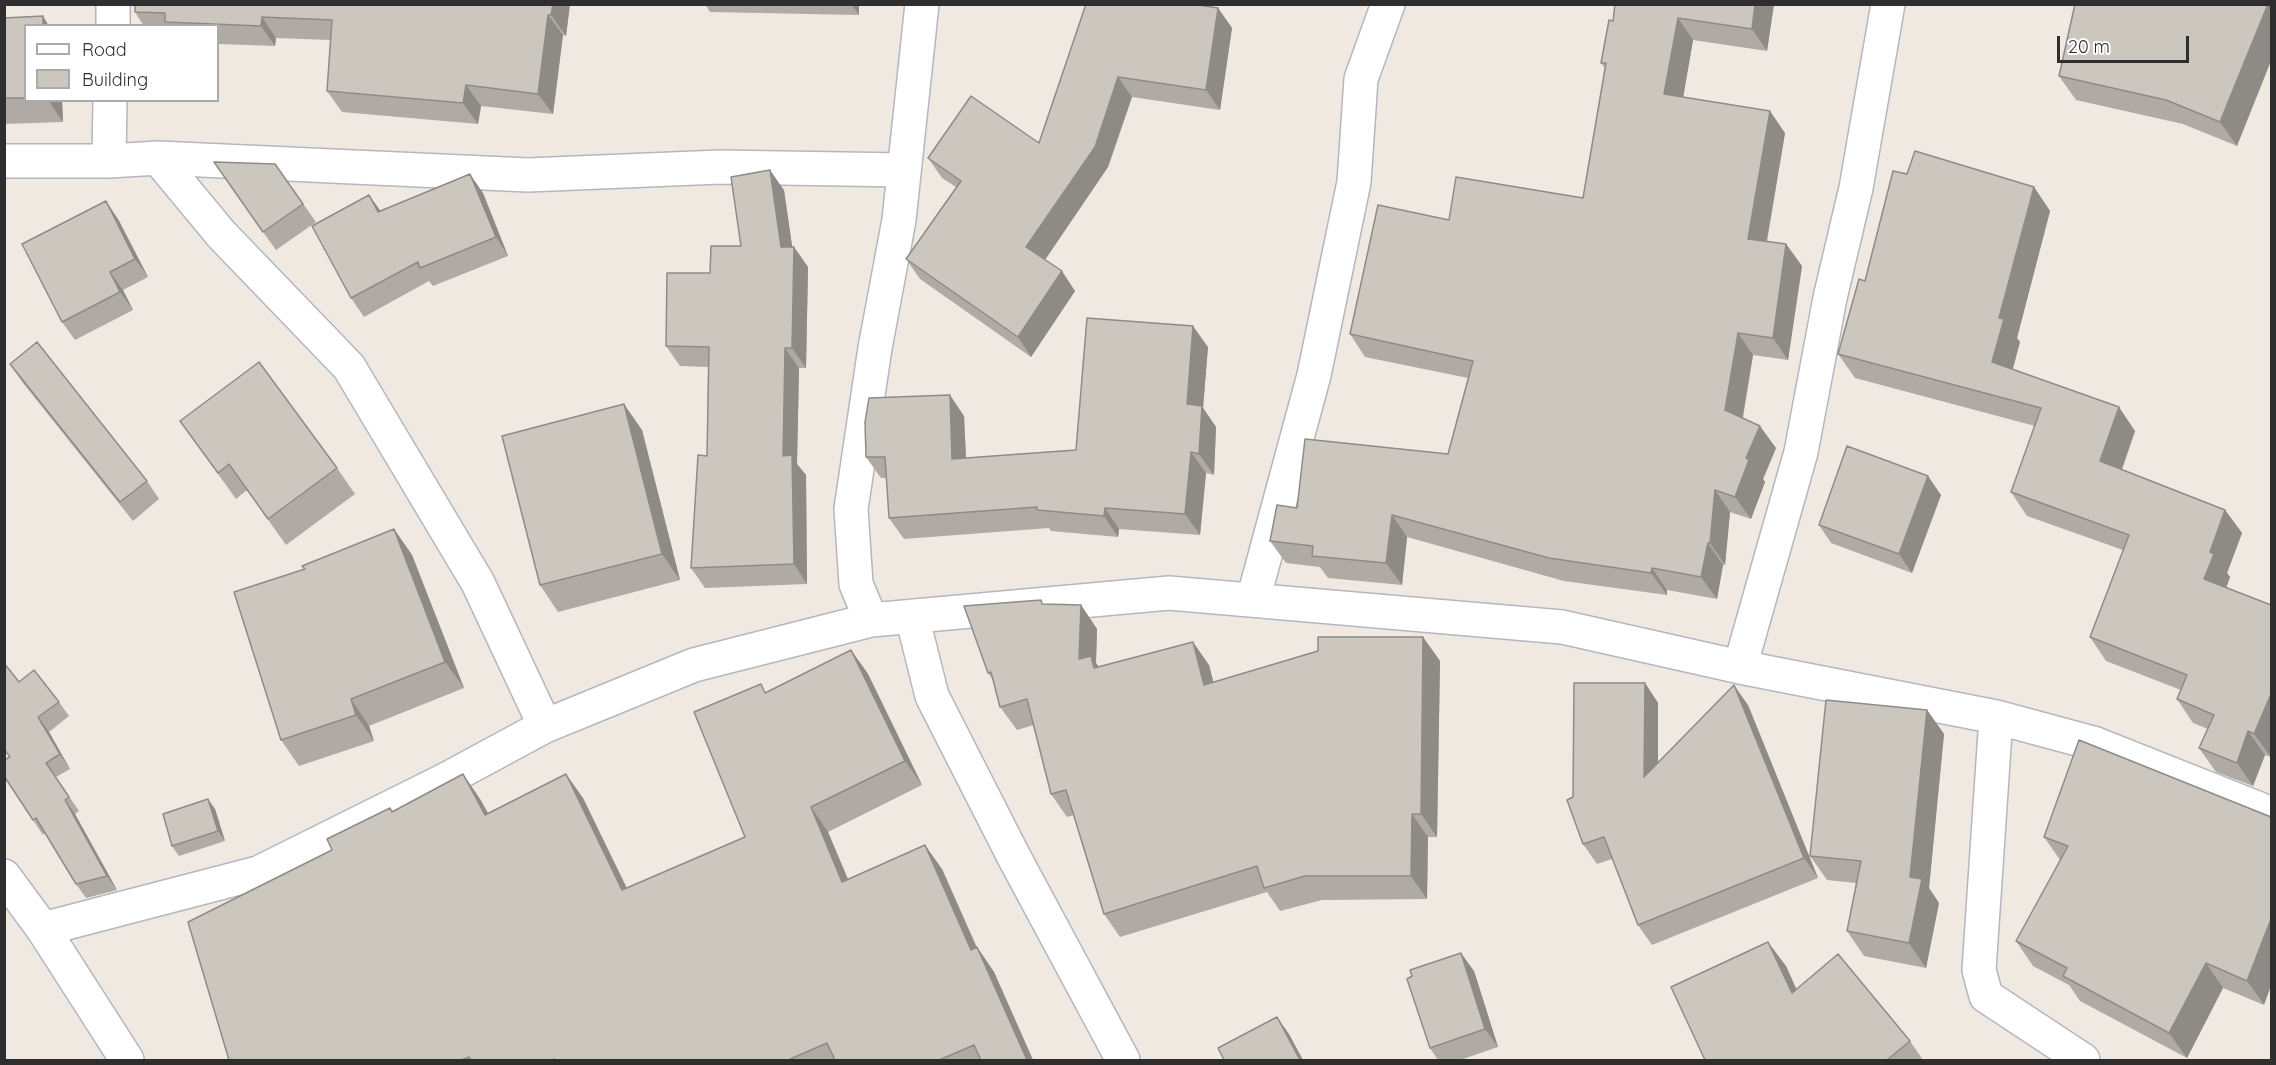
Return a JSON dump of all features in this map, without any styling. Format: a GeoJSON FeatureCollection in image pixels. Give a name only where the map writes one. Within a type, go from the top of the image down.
{"type":"FeatureCollection","features":[{"type":"Feature","properties":{"kind":"street"},"geometry":{"type":"LineString","coordinates":[[112,24],[113,4]]}},
{"type":"Feature","properties":{"kind":"street"},"geometry":{"type":"LineString","coordinates":[[872,620],[856,584],[851,509],[874,348],[899,220],[922,4]]}},
{"type":"Feature","properties":{"kind":"street"},"geometry":{"type":"LineString","coordinates":[[1253,600],[1314,375],[1354,182],[1361,79],[1388,4]]}},
{"type":"Feature","properties":{"kind":"street"},"geometry":{"type":"LineString","coordinates":[[1740,667],[1801,452],[1830,298],[1856,188],[1888,4]]}},
{"type":"Feature","properties":{"kind":"street"},"geometry":{"type":"LineString","coordinates":[[108,161],[110,102]]}},
{"type":"Feature","properties":{"kind":"street"},"geometry":{"type":"LineString","coordinates":[[4,161],[108,161],[158,158],[528,176],[720,167],[904,170]]}},
{"type":"Feature","properties":{"kind":"street"},"geometry":{"type":"LineString","coordinates":[[158,158],[221,234],[349,367],[478,583],[545,726]]}},
{"type":"Feature","properties":{"kind":"street"},"geometry":{"type":"LineString","coordinates":[[43,929],[258,873],[445,780],[545,726],[694,665],[872,620],[1169,593],[1562,627],[1740,667],[1996,717],[2096,744],[2271,814]]}},
{"type":"Feature","properties":{"kind":"street"},"geometry":{"type":"LineString","coordinates":[[912,616],[933,696],[1014,857],[1124,1060]]}},
{"type":"Feature","properties":{"kind":"street"},"geometry":{"type":"LineString","coordinates":[[1996,717],[1979,970],[1986,996],[2083,1060]]}},
{"type":"Feature","properties":{"kind":"street"},"geometry":{"type":"LineString","coordinates":[[4,876],[43,929],[127,1060]]}},
{"type":"Feature","properties":{"kind":"building"},"geometry":{"type":"Polygon","coordinates":[[[135,4],[553,4],[551,15],[548,15],[538,94],[466,85],[463,103],[327,91],[332,20],[262,17],[261,26],[165,22],[165,13],[135,12],[135,4]]]}},
{"type":"Feature","properties":{"kind":"building"},"geometry":{"type":"Polygon","coordinates":[[[1086,4],[1192,4],[1218,8],[1206,90],[1118,77],[1095,147],[1026,247],[1062,271],[1018,337],[906,259],[961,181],[928,158],[971,96],[1039,143],[1086,4]]]}},
{"type":"Feature","properties":{"kind":"building"},"geometry":{"type":"Polygon","coordinates":[[[1615,4],[1755,4],[1752,29],[1678,18],[1664,94],[1770,111],[1748,239],[1786,244],[1773,338],[1738,333],[1725,410],[1760,426],[1746,458],[1749,460],[1735,497],[1715,490],[1710,543],[1708,543],[1701,577],[1652,568],[1651,573],[1549,558],[1392,515],[1386,563],[1312,556],[1313,546],[1270,541],[1277,505],[1297,508],[1305,439],[1448,454],[1473,361],[1350,334],[1378,205],[1449,220],[1456,177],[1583,198],[1606,63],[1601,63],[1609,20],[1613,21],[1615,4]]]}},
{"type":"Feature","properties":{"kind":"building"},"geometry":{"type":"Polygon","coordinates":[[[2075,4],[2268,4],[2220,122],[2166,100],[2059,76],[2075,4]]]}},
{"type":"Feature","properties":{"kind":"building"},"geometry":{"type":"Polygon","coordinates":[[[43,16],[43,24],[24,24],[24,98],[4,98],[4,18],[43,16]]]}},
{"type":"Feature","properties":{"kind":"building"},"geometry":{"type":"Polygon","coordinates":[[[1915,151],[2034,187],[1999,318],[2004,319],[1992,362],[2119,407],[2100,461],[2225,510],[2210,552],[2214,554],[2204,579],[2271,605],[2271,694],[2254,734],[2248,731],[2237,763],[2199,748],[2214,715],[2177,699],[2187,675],[2090,637],[2129,535],[2011,492],[2041,408],[1838,354],[1859,279],[1865,281],[1893,171],[1907,174],[1915,151]]]}},
{"type":"Feature","properties":{"kind":"building"},"geometry":{"type":"Polygon","coordinates":[[[214,162],[275,164],[303,204],[263,232],[214,162]]]}},
{"type":"Feature","properties":{"kind":"building"},"geometry":{"type":"Polygon","coordinates":[[[770,170],[781,247],[794,247],[792,348],[785,348],[783,456],[792,455],[794,564],[691,568],[698,455],[707,456],[709,347],[666,346],[667,273],[710,273],[711,246],[741,246],[731,177],[770,170]]]}},
{"type":"Feature","properties":{"kind":"building"},"geometry":{"type":"Polygon","coordinates":[[[470,174],[496,237],[420,268],[418,262],[351,298],[312,226],[369,195],[378,212],[470,174]]]}},
{"type":"Feature","properties":{"kind":"building"},"geometry":{"type":"Polygon","coordinates":[[[106,201],[135,259],[110,272],[120,292],[62,322],[22,244],[106,201]]]}},
{"type":"Feature","properties":{"kind":"building"},"geometry":{"type":"Polygon","coordinates":[[[1087,318],[1193,326],[1187,404],[1202,406],[1199,454],[1191,452],[1185,514],[1105,508],[1104,516],[1037,510],[1037,507],[889,518],[885,457],[866,457],[865,422],[869,398],[950,395],[952,459],[1076,450],[1087,318]]]}},
{"type":"Feature","properties":{"kind":"building"},"geometry":{"type":"Polygon","coordinates":[[[37,342],[147,481],[120,502],[10,364],[37,342]]]}},
{"type":"Feature","properties":{"kind":"building"},"geometry":{"type":"Polygon","coordinates":[[[259,362],[337,468],[268,519],[229,464],[218,473],[180,421],[259,362]]]}},
{"type":"Feature","properties":{"kind":"building"},"geometry":{"type":"Polygon","coordinates":[[[624,404],[662,554],[540,585],[502,436],[624,404]]]}},
{"type":"Feature","properties":{"kind":"building"},"geometry":{"type":"Polygon","coordinates":[[[1847,446],[1928,476],[1899,554],[1819,525],[1847,446]]]}},
{"type":"Feature","properties":{"kind":"building"},"geometry":{"type":"Polygon","coordinates":[[[394,529],[445,662],[351,699],[356,715],[281,740],[234,592],[305,569],[302,566],[394,529]]]}},
{"type":"Feature","properties":{"kind":"building"},"geometry":{"type":"Polygon","coordinates":[[[1041,600],[1042,604],[1081,605],[1079,659],[1091,656],[1094,668],[1193,642],[1204,685],[1318,651],[1318,637],[1423,637],[1421,814],[1412,814],[1411,876],[1305,876],[1264,888],[1257,866],[1104,914],[1066,790],[1051,794],[1027,699],[1000,707],[991,672],[988,673],[964,606],[1041,600]]]}},
{"type":"Feature","properties":{"kind":"building"},"geometry":{"type":"Polygon","coordinates":[[[851,650],[905,761],[811,807],[842,882],[925,845],[971,950],[977,947],[1027,1060],[981,1060],[974,1045],[939,1060],[835,1060],[827,1043],[788,1060],[471,1060],[469,1057],[461,1060],[229,1060],[188,922],[332,850],[327,839],[390,808],[392,812],[463,774],[485,815],[566,774],[622,890],[745,837],[694,712],[761,684],[765,693],[851,650]]]}},
{"type":"Feature","properties":{"kind":"building"},"geometry":{"type":"Polygon","coordinates":[[[4,663],[19,682],[34,670],[59,702],[38,717],[60,754],[46,763],[69,797],[65,800],[107,876],[76,884],[36,818],[33,820],[4,776],[4,760],[10,757],[4,749],[4,663]]]}},
{"type":"Feature","properties":{"kind":"building"},"geometry":{"type":"Polygon","coordinates":[[[1574,683],[1645,683],[1644,777],[1734,685],[1804,858],[1638,925],[1604,837],[1583,844],[1567,800],[1573,797],[1574,683]]]}},
{"type":"Feature","properties":{"kind":"building"},"geometry":{"type":"Polygon","coordinates":[[[1826,700],[1927,710],[1910,877],[1922,879],[1909,943],[1847,931],[1861,861],[1810,856],[1826,700]]]}},
{"type":"Feature","properties":{"kind":"building"},"geometry":{"type":"Polygon","coordinates":[[[2079,740],[2271,817],[2271,919],[2247,981],[2206,963],[2169,1033],[2063,976],[2067,968],[2016,941],[2068,846],[2044,837],[2079,740]]]}},
{"type":"Feature","properties":{"kind":"building"},"geometry":{"type":"Polygon","coordinates":[[[208,799],[218,831],[172,846],[163,814],[208,799]]]}},
{"type":"Feature","properties":{"kind":"building"},"geometry":{"type":"Polygon","coordinates":[[[1768,942],[1792,993],[1838,954],[1910,1041],[1887,1060],[1705,1060],[1671,987],[1768,942]]]}},
{"type":"Feature","properties":{"kind":"building"},"geometry":{"type":"Polygon","coordinates":[[[1461,953],[1485,1029],[1430,1048],[1407,979],[1412,976],[1410,970],[1461,953]]]}},
{"type":"Feature","properties":{"kind":"building"},"geometry":{"type":"Polygon","coordinates":[[[1277,1017],[1300,1060],[1224,1060],[1218,1048],[1277,1017]]]}}]}
